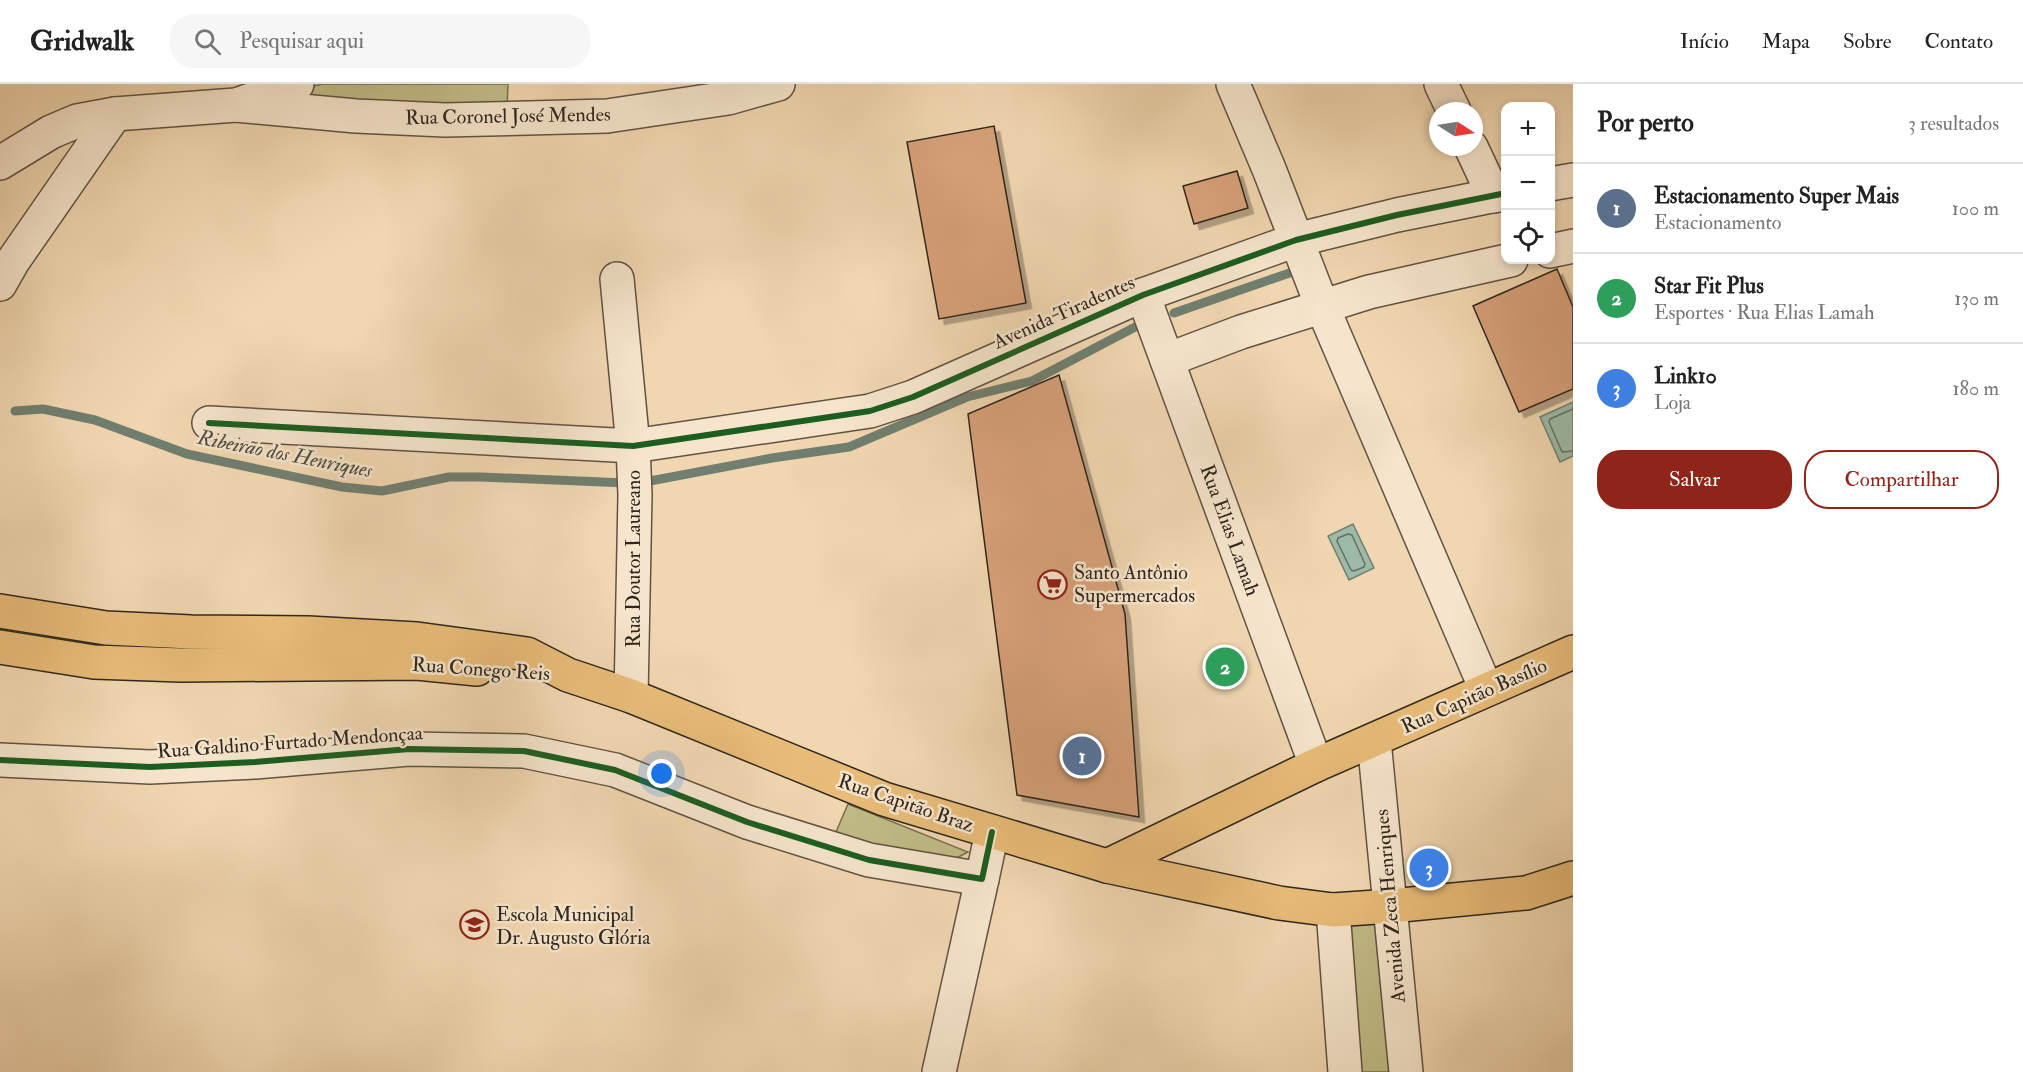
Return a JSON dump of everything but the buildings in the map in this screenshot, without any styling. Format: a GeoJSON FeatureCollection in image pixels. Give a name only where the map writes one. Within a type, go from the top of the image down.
{"type":"FeatureCollection","features":[{"type":"Feature","properties":{"kind":"main road","name":"Rua Conego Reis"},"geometry":{"type":"LineString","coordinates":[[0,611],[106,628],[191,632],[308,633],[417,639],[527,654],[568,675]]}},
{"type":"Feature","properties":{"kind":"main road","name":"Rua Conego Reis"},"geometry":{"type":"LineString","coordinates":[[0,647],[105,662],[181,665],[417,663],[526,674],[568,675]]}},
{"type":"Feature","properties":{"kind":"main road","name":"Rua Capitão Basílio"},"geometry":{"type":"LineString","coordinates":[[1374,740],[1573,652]]}},
{"type":"Feature","properties":{"kind":"main road","name":"Rua Capitão Braz"},"geometry":{"type":"LineString","coordinates":[[568,675],[631,696],[884,799],[1107,866]]}},
{"type":"Feature","properties":{"kind":"main road"},"geometry":{"type":"LineString","coordinates":[[1107,866],[1316,765],[1374,740]]}},
{"type":"Feature","properties":{"kind":"main road"},"geometry":{"type":"LineString","coordinates":[[1107,866],[1280,903],[1333,910],[1526,893],[1573,878]]}},
{"type":"Feature","properties":{"kind":"street"},"geometry":{"type":"LineString","coordinates":[[0,163],[51,132],[77,121],[116,114],[236,105],[297,84]]}},
{"type":"Feature","properties":{"kind":"street","name":"Rua Coronel José Mendes"},"geometry":{"type":"LineString","coordinates":[[236,105],[356,116],[445,120],[607,116],[728,98],[778,84]]}},
{"type":"Feature","properties":{"kind":"street"},"geometry":{"type":"LineString","coordinates":[[1233,84],[1322,306],[1486,689]]}},
{"type":"Feature","properties":{"kind":"street"},"geometry":{"type":"LineString","coordinates":[[1441,84],[1450,102]]}},
{"type":"Feature","properties":{"kind":"street"},"geometry":{"type":"LineString","coordinates":[[0,284],[13,261],[116,114]]}},
{"type":"Feature","properties":{"kind":"street"},"geometry":{"type":"LineString","coordinates":[[1477,156],[1500,194]]}},
{"type":"Feature","properties":{"kind":"street"},"geometry":{"type":"LineString","coordinates":[[1555,183],[1573,180]]}},
{"type":"Feature","properties":{"kind":"street","name":"Avenida Tiradentes"},"geometry":{"type":"LineString","coordinates":[[209,423],[633,446],[870,411],[913,397],[1143,295],[1296,240],[1397,215],[1500,194]]}},
{"type":"Feature","properties":{"kind":"street"},"geometry":{"type":"LineString","coordinates":[[1555,250],[1573,246]]}},
{"type":"Feature","properties":{"kind":"street"},"geometry":{"type":"LineString","coordinates":[[1167,360],[1241,332],[1369,292],[1501,262]]}},
{"type":"Feature","properties":{"kind":"street","name":"Rua Doutor Laureano"},"geometry":{"type":"LineString","coordinates":[[617,279],[633,446],[635,495],[631,696]]}},
{"type":"Feature","properties":{"kind":"street","name":"Rua Elias Lamah"},"geometry":{"type":"LineString","coordinates":[[1143,295],[1316,765]]}},
{"type":"Feature","properties":{"kind":"street","name":"Avenida Zeca Henriques"},"geometry":{"type":"LineString","coordinates":[[1374,740],[1406,1072]]}},
{"type":"Feature","properties":{"kind":"street","name":"Rua Galdino Furtado Mendonçaa"},"geometry":{"type":"LineString","coordinates":[[0,760],[150,767],[255,762],[409,749],[524,751],[615,770],[747,822],[869,860],[982,879]]}},
{"type":"Feature","properties":{"kind":"street"},"geometry":{"type":"LineString","coordinates":[[939,1072],[992,832]]}},
{"type":"Feature","properties":{"kind":"street"},"geometry":{"type":"LineString","coordinates":[[1333,910],[1345,1072]]}},
{"type":"Feature","properties":{"kind":"shaded area"},"geometry":{"type":"Polygon","coordinates":[[[323,84],[508,84],[507,109],[306,102],[303,88],[323,84]]]}},
{"type":"Feature","properties":{"kind":"shaded area"},"geometry":{"type":"Polygon","coordinates":[[[848,804],[968,852],[953,860],[833,839],[848,804]]]}},
{"type":"Feature","properties":{"kind":"shaded area"},"geometry":{"type":"Polygon","coordinates":[[[1391,906],[1406,1072],[1345,1072],[1337,910],[1391,906]]]}},
{"type":"Feature","properties":{"kind":"water"},"geometry":{"type":"Polygon","coordinates":[[[1573,402],[1573,456],[1560,462],[1540,417],[1573,402]]]}},
{"type":"Feature","properties":{"kind":"water"},"geometry":{"type":"Polygon","coordinates":[[[1353,524],[1374,568],[1349,580],[1328,536],[1353,524]]]}},
{"type":"Feature","properties":{"kind":"waterway","name":"Ribeirão dos Henriques"},"geometry":{"type":"LineString","coordinates":[[1174,313],[1301,269]]}},
{"type":"Feature","properties":{"kind":"waterway","name":"Ribeirão dos Henriques"},"geometry":{"type":"LineString","coordinates":[[650,481],[772,458],[849,447],[967,397],[1032,381],[1139,325]]}},
{"type":"Feature","properties":{"kind":"waterway","name":"Ribeirão dos Henriques"},"geometry":{"type":"LineString","coordinates":[[15,411],[43,409],[95,420],[187,454],[342,487],[382,491],[449,477],[626,483]]}},
{"type":"Feature","properties":{"kind":"cycle path"},"geometry":{"type":"LineString","coordinates":[[209,423],[633,446],[870,411],[913,397],[1143,295],[1296,240],[1397,215],[1501,194]]}},
{"type":"Feature","properties":{"kind":"cycle path"},"geometry":{"type":"LineString","coordinates":[[0,760],[150,767],[255,762],[409,749],[524,751],[615,770],[747,822],[869,860],[982,879],[992,832]]}},
{"type":"Feature","properties":{"kind":"place","name":"Santo Antônio Supermercados"},"geometry":{"type":"Point","coordinates":[1053,584]}},
{"type":"Feature","properties":{"kind":"place","name":"Star Fit Plus"},"geometry":{"type":"Point","coordinates":[1225,667]}},
{"type":"Feature","properties":{"kind":"place","name":"Estacionamento Super Mais"},"geometry":{"type":"Point","coordinates":[1082,756]}},
{"type":"Feature","properties":{"kind":"place","name":"Link10"},"geometry":{"type":"Point","coordinates":[1429,868]}},
{"type":"Feature","properties":{"kind":"place","name":"Escola Municipal Dr. Augusto Glória"},"geometry":{"type":"Point","coordinates":[475,925]}}]}
